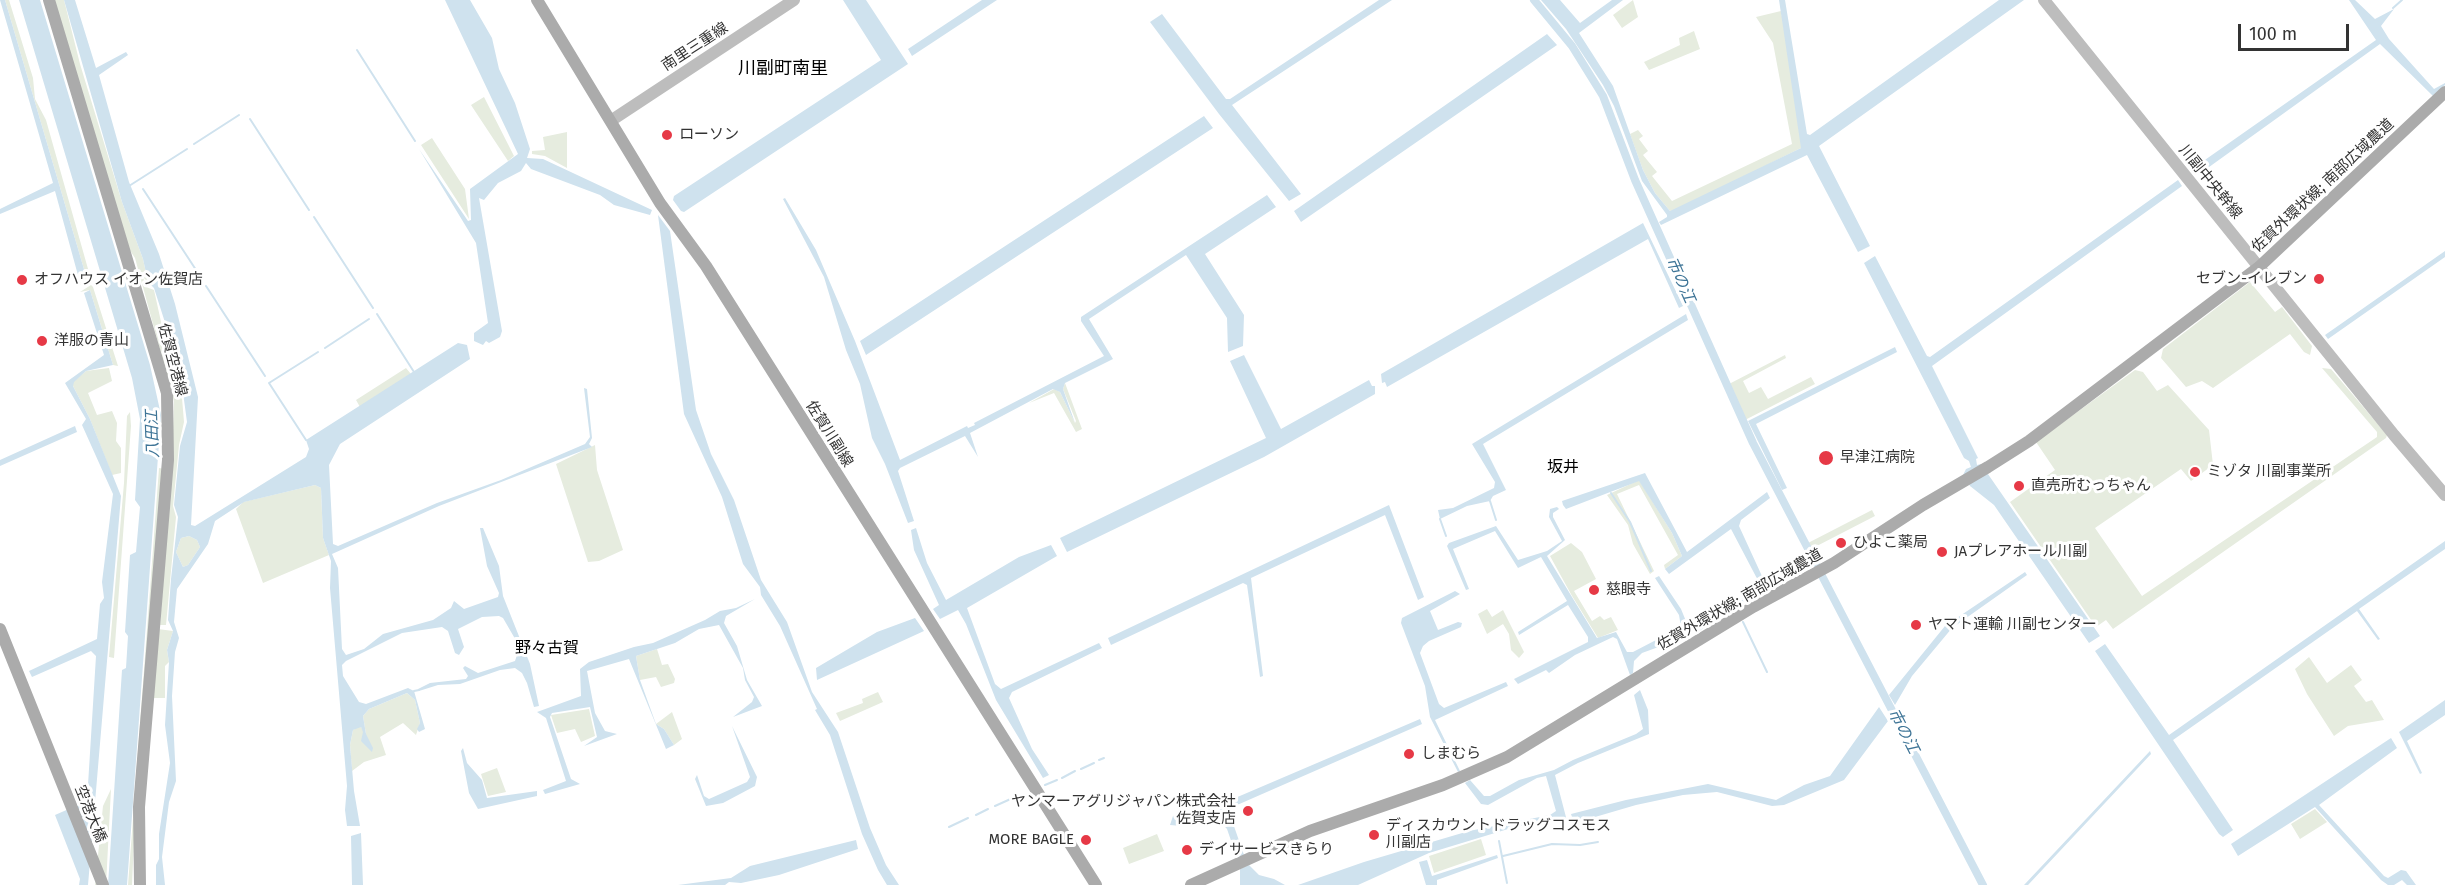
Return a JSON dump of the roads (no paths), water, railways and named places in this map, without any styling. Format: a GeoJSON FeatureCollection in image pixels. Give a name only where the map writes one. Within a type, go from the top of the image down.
{"type":"FeatureCollection","features":[{"type":"Feature","properties":{"kind":"main road","name":"佐賀空港線"},"geometry":{"type":"LineString","coordinates":[[49,0],[167,393],[168,460],[139,807],[140,885]]}},
{"type":"Feature","properties":{"kind":"main road","name":"佐賀川副線"},"geometry":{"type":"LineString","coordinates":[[537,0],[612,120],[660,203],[706,266],[1096,885]]}},
{"type":"Feature","properties":{"kind":"main road","name":"佐賀外環状線; 南部広域農道"},"geometry":{"type":"LineString","coordinates":[[1191,885],[1310,831],[1443,785],[1507,757],[1753,607],[1842,558],[1923,505],[2022,446],[2259,267],[2445,92]]}},
{"type":"Feature","properties":{"kind":"main road","name":"空港大橋"},"geometry":{"type":"LineString","coordinates":[[0,629],[103,885]]}},
{"type":"Feature","properties":{"kind":"street","name":"南里三重線"},"geometry":{"type":"LineString","coordinates":[[612,120],[794,0]]}},
{"type":"Feature","properties":{"kind":"street","name":"川副中央幹線"},"geometry":{"type":"LineString","coordinates":[[2044,0],[2445,495]]}},
{"type":"Feature","properties":{"kind":"water"},"geometry":{"type":"Polygon","coordinates":[[[0,0],[5,0],[86,276],[83,279],[79,279],[55,191],[0,214],[0,209],[53,183],[0,0]]]}},
{"type":"Feature","properties":{"kind":"water","name":"八田江"},"geometry":{"type":"Polygon","coordinates":[[[19,0],[40,0],[150,365],[161,415],[127,885],[108,885],[122,670],[126,668],[128,636],[125,632],[130,555],[136,552],[140,507],[135,500],[140,419],[132,378],[19,0]]]}},
{"type":"Feature","properties":{"kind":"water"},"geometry":{"type":"Polygon","coordinates":[[[64,0],[75,0],[96,68],[126,52],[128,55],[99,75],[129,182],[159,254],[175,304],[198,397],[191,525],[195,526],[306,457],[309,449],[306,440],[458,343],[467,345],[470,359],[340,444],[329,465],[333,544],[338,546],[437,503],[501,480],[585,444],[590,437],[584,388],[587,389],[592,438],[589,444],[592,447],[439,506],[332,554],[338,568],[342,649],[346,655],[364,649],[383,634],[433,620],[451,608],[454,601],[464,609],[498,597],[499,593],[487,566],[480,528],[483,528],[499,566],[503,596],[530,664],[539,706],[534,707],[527,683],[522,673],[515,668],[500,670],[460,684],[438,685],[419,691],[418,689],[430,683],[466,679],[468,676],[463,668],[465,666],[478,673],[515,661],[517,655],[514,637],[503,618],[499,616],[482,617],[458,629],[464,647],[459,655],[455,653],[448,631],[442,627],[402,633],[346,661],[342,665],[343,676],[359,702],[366,704],[408,688],[414,691],[425,729],[419,732],[417,729],[420,723],[415,700],[407,693],[369,709],[363,716],[366,734],[373,748],[372,752],[361,741],[363,732],[361,727],[353,730],[350,745],[360,826],[347,826],[345,810],[347,786],[330,588],[331,561],[323,538],[321,488],[315,485],[244,502],[215,521],[208,544],[177,589],[174,622],[179,638],[175,652],[172,696],[176,781],[169,802],[162,857],[165,885],[156,885],[156,865],[159,859],[159,834],[170,763],[165,725],[169,662],[167,650],[173,631],[168,620],[178,517],[174,505],[180,446],[187,422],[182,385],[169,335],[154,288],[148,282],[143,259],[122,202],[64,0]],[[189,536],[181,538],[176,552],[183,567],[188,565],[200,547],[197,540],[189,536]]]}},
{"type":"Feature","properties":{"kind":"water"},"geometry":{"type":"Polygon","coordinates":[[[445,0],[470,0],[492,38],[499,69],[515,103],[530,149],[527,158],[543,159],[652,210],[650,215],[614,205],[600,195],[531,169],[526,163],[521,171],[498,183],[484,200],[479,198],[502,331],[500,337],[489,343],[486,341],[483,345],[474,341],[474,333],[488,323],[476,243],[419,149],[468,221],[471,220],[470,189],[518,154],[445,0]]]}},
{"type":"Feature","properties":{"kind":"water"},"geometry":{"type":"Polygon","coordinates":[[[843,0],[866,0],[908,64],[684,212],[681,211],[673,200],[674,196],[881,60],[843,0]]]}},
{"type":"Feature","properties":{"kind":"water"},"geometry":{"type":"Polygon","coordinates":[[[982,0],[997,0],[912,56],[908,49],[982,0]]]}},
{"type":"Feature","properties":{"kind":"water"},"geometry":{"type":"Polygon","coordinates":[[[1379,0],[1392,0],[1232,105],[1301,194],[1289,201],[1219,114],[1150,22],[1162,14],[1226,99],[1230,99],[1379,0]]]}},
{"type":"Feature","properties":{"kind":"water"},"geometry":{"type":"Polygon","coordinates":[[[1541,0],[1560,0],[1580,23],[1612,0],[1623,0],[1579,33],[1613,86],[1643,170],[1655,193],[1670,211],[1801,148],[1779,0],[1785,0],[1807,134],[1810,135],[1999,0],[2024,0],[1819,146],[1870,246],[1858,252],[1807,155],[1661,225],[1659,222],[1667,215],[1642,181],[1614,106],[1603,85],[1566,29],[1541,0]]]}},
{"type":"Feature","properties":{"kind":"water"},"geometry":{"type":"Polygon","coordinates":[[[2349,0],[2355,0],[2375,19],[2394,9],[2381,26],[2389,39],[2434,89],[2445,83],[2445,85],[2433,96],[2380,44],[2198,175],[2192,169],[2376,40],[2349,0]]]}},
{"type":"Feature","properties":{"kind":"water"},"geometry":{"type":"Polygon","coordinates":[[[1547,34],[1557,45],[1301,222],[1294,211],[1547,34]]]}},
{"type":"Feature","properties":{"kind":"water"},"geometry":{"type":"Polygon","coordinates":[[[1204,116],[1213,128],[866,355],[860,341],[1204,116]]]}},
{"type":"Feature","properties":{"kind":"water"},"geometry":{"type":"Polygon","coordinates":[[[2178,180],[2182,186],[1932,366],[1978,458],[1976,459],[1977,465],[1981,464],[2100,636],[2089,643],[1994,505],[1970,486],[1963,475],[1966,469],[1971,467],[1969,461],[1964,458],[1864,263],[1875,256],[1927,356],[1930,357],[2178,180]]]}},
{"type":"Feature","properties":{"kind":"water"},"geometry":{"type":"Polygon","coordinates":[[[1267,195],[1276,207],[1205,254],[1244,315],[1243,346],[1228,352],[1227,318],[1186,255],[1089,319],[1113,359],[1065,383],[1063,389],[1075,423],[1060,392],[1053,389],[970,433],[978,457],[965,436],[900,468],[898,471],[914,521],[908,523],[885,464],[872,438],[860,384],[846,350],[824,277],[783,199],[785,198],[816,250],[855,341],[900,460],[967,426],[968,428],[975,425],[974,423],[1104,356],[1081,321],[1081,317],[1267,195]]]}},
{"type":"Feature","properties":{"kind":"water"},"geometry":{"type":"Polygon","coordinates":[[[658,215],[670,231],[696,410],[711,454],[734,500],[761,580],[787,622],[812,692],[838,732],[870,828],[886,865],[899,885],[887,885],[878,870],[862,834],[830,735],[815,710],[817,709],[780,626],[761,595],[760,587],[743,564],[722,497],[684,414],[658,215]]]}},
{"type":"Feature","properties":{"kind":"water"},"geometry":{"type":"Polygon","coordinates":[[[1643,223],[1683,306],[1679,308],[1648,239],[1387,387],[1385,382],[1382,383],[1381,374],[1643,223]]]}},
{"type":"Feature","properties":{"kind":"water"},"geometry":{"type":"Polygon","coordinates":[[[2445,251],[2445,257],[2328,339],[2325,335],[2445,251]]]}},
{"type":"Feature","properties":{"kind":"water"},"geometry":{"type":"Polygon","coordinates":[[[90,290],[113,365],[86,371],[74,382],[73,386],[90,419],[121,496],[88,885],[79,885],[80,879],[55,815],[87,801],[96,656],[91,651],[32,677],[29,671],[97,639],[100,604],[104,598],[102,582],[113,494],[82,425],[86,419],[65,383],[104,355],[84,293],[90,290]]]}},
{"type":"Feature","properties":{"kind":"water"},"geometry":{"type":"Polygon","coordinates":[[[1686,314],[1688,320],[1483,444],[1506,490],[1493,496],[1490,501],[1467,506],[1440,519],[1438,510],[1453,508],[1494,488],[1495,482],[1472,444],[1686,314]]]}},
{"type":"Feature","properties":{"kind":"water"},"geometry":{"type":"Polygon","coordinates":[[[1895,347],[1897,352],[1756,424],[1787,488],[1782,490],[1748,421],[1895,347]]]}},
{"type":"Feature","properties":{"kind":"water"},"geometry":{"type":"Polygon","coordinates":[[[1244,355],[1281,429],[1369,380],[1372,386],[1375,386],[1375,394],[1264,457],[1067,552],[1060,538],[1266,438],[1230,361],[1244,355]]]}},
{"type":"Feature","properties":{"kind":"water"},"geometry":{"type":"Polygon","coordinates":[[[75,426],[77,432],[0,466],[0,460],[75,426]]]}},
{"type":"Feature","properties":{"kind":"water"},"geometry":{"type":"Polygon","coordinates":[[[1645,473],[1687,552],[1767,492],[1770,498],[1741,520],[1739,526],[1767,587],[1763,590],[1731,529],[1669,574],[1665,569],[1682,556],[1672,533],[1639,481],[1566,509],[1563,505],[1562,501],[1645,473]]]}},
{"type":"Feature","properties":{"kind":"water"},"geometry":{"type":"Polygon","coordinates":[[[1389,505],[1424,597],[1418,600],[1385,515],[1251,578],[1263,676],[1260,677],[1247,585],[1243,583],[1111,645],[1108,638],[1389,505]]]}},
{"type":"Feature","properties":{"kind":"water"},"geometry":{"type":"Polygon","coordinates":[[[1557,507],[1559,509],[1553,513],[1553,517],[1565,540],[1547,556],[1597,638],[1616,632],[1627,652],[1633,652],[1681,627],[1679,615],[1655,578],[1659,576],[1681,609],[1690,631],[1686,637],[1642,653],[1634,661],[1633,673],[1630,675],[1617,639],[1613,637],[1575,655],[1549,673],[1546,670],[1518,684],[1514,679],[1588,642],[1588,637],[1568,605],[1519,635],[1518,632],[1567,601],[1541,557],[1518,568],[1495,531],[1453,549],[1469,589],[1466,590],[1447,546],[1449,543],[1496,526],[1518,560],[1547,551],[1562,541],[1549,517],[1550,509],[1557,507]]]}},
{"type":"Feature","properties":{"kind":"water"},"geometry":{"type":"Polygon","coordinates":[[[916,528],[927,563],[946,600],[1019,557],[1051,545],[1057,556],[967,608],[995,684],[1001,689],[1099,643],[1102,648],[1012,692],[1009,698],[1032,749],[1049,775],[1043,778],[996,700],[966,624],[958,610],[940,619],[933,609],[939,605],[914,550],[911,530],[916,528]]]}},
{"type":"Feature","properties":{"kind":"water"},"geometry":{"type":"Polygon","coordinates":[[[2445,541],[2445,549],[2359,609],[2380,639],[2378,640],[2357,611],[2173,740],[2233,830],[2223,837],[2219,834],[2095,651],[2105,644],[2169,735],[2445,541]]]}},
{"type":"Feature","properties":{"kind":"water"},"geometry":{"type":"Polygon","coordinates":[[[2025,572],[2027,575],[1952,628],[1912,676],[1895,705],[1889,695],[1945,626],[2025,572]]]}},
{"type":"Feature","properties":{"kind":"water"},"geometry":{"type":"Polygon","coordinates":[[[1455,591],[1460,594],[1430,611],[1438,630],[1458,622],[1462,623],[1461,627],[1429,641],[1420,653],[1439,704],[1444,708],[1506,682],[1508,686],[1435,720],[1460,771],[1458,772],[1430,717],[1425,686],[1401,623],[1402,618],[1455,591]]]}},
{"type":"Feature","properties":{"kind":"water"},"geometry":{"type":"Polygon","coordinates":[[[755,599],[726,616],[724,623],[737,646],[747,680],[762,706],[733,717],[752,702],[754,697],[745,680],[743,668],[719,625],[699,629],[675,643],[636,656],[640,680],[656,724],[664,729],[674,745],[666,749],[629,659],[587,671],[595,713],[605,731],[617,734],[584,746],[597,737],[590,707],[552,713],[550,717],[571,779],[580,784],[545,794],[543,790],[566,781],[546,718],[537,712],[581,696],[580,669],[589,662],[653,643],[720,611],[736,608],[755,599]]]}},
{"type":"Feature","properties":{"kind":"water"},"geometry":{"type":"Polygon","coordinates":[[[915,618],[924,631],[817,680],[816,668],[877,632],[915,618]]]}},
{"type":"Feature","properties":{"kind":"water"},"geometry":{"type":"Polygon","coordinates":[[[1640,690],[1648,710],[1649,734],[1578,763],[1555,775],[1567,821],[1518,826],[1429,853],[1358,885],[1298,885],[1364,862],[1469,831],[1550,815],[1556,811],[1546,776],[1537,778],[1488,805],[1481,804],[1465,783],[1470,780],[1484,796],[1490,796],[1519,780],[1554,770],[1636,734],[1643,729],[1634,695],[1640,690]]]}},
{"type":"Feature","properties":{"kind":"water"},"geometry":{"type":"Polygon","coordinates":[[[2445,700],[2445,715],[2407,741],[2422,773],[2420,774],[2399,732],[2445,700]]]}},
{"type":"Feature","properties":{"kind":"water"},"geometry":{"type":"Polygon","coordinates":[[[1879,707],[1888,721],[1844,780],[1784,805],[1772,806],[1717,792],[1683,795],[1636,805],[1578,822],[1572,817],[1571,814],[1626,800],[1708,784],[1776,800],[1804,785],[1830,776],[1879,707]]]}},
{"type":"Feature","properties":{"kind":"water"},"geometry":{"type":"Polygon","coordinates":[[[1420,719],[1422,724],[1228,809],[1244,855],[1237,858],[1227,829],[1215,816],[1182,826],[1170,825],[1173,816],[1197,808],[1200,813],[1420,719]]]}},
{"type":"Feature","properties":{"kind":"water"},"geometry":{"type":"Polygon","coordinates":[[[732,726],[757,777],[755,786],[723,803],[706,806],[695,779],[697,775],[704,796],[709,799],[747,782],[750,777],[732,726]]]}},
{"type":"Feature","properties":{"kind":"water"},"geometry":{"type":"Polygon","coordinates":[[[2391,738],[2397,748],[2319,805],[2384,876],[2388,878],[2401,870],[2406,871],[2416,885],[2407,885],[2402,880],[2394,885],[2388,885],[2381,880],[2315,807],[2238,856],[2231,844],[2391,738]]]}},
{"type":"Feature","properties":{"kind":"water"},"geometry":{"type":"Polygon","coordinates":[[[463,748],[467,763],[482,780],[487,798],[537,791],[537,796],[478,809],[469,793],[461,751],[463,748]]]}},
{"type":"Feature","properties":{"kind":"water"},"geometry":{"type":"Polygon","coordinates":[[[2150,751],[2151,754],[2028,885],[2024,885],[2150,751]]]}},
{"type":"Feature","properties":{"kind":"water"},"geometry":{"type":"Polygon","coordinates":[[[361,833],[363,885],[352,885],[351,836],[361,833]]]}},
{"type":"Feature","properties":{"kind":"water"},"geometry":{"type":"Polygon","coordinates":[[[856,840],[858,849],[779,875],[741,883],[729,882],[725,885],[678,885],[731,878],[750,866],[856,840]]]}},
{"type":"Feature","properties":{"kind":"water"},"geometry":{"type":"Polygon","coordinates":[[[1497,855],[1498,858],[1437,880],[1437,885],[1426,885],[1419,862],[1427,860],[1432,876],[1497,855]]]}},
{"type":"Feature","properties":{"kind":"water"},"geometry":{"type":"Polygon","coordinates":[[[1249,865],[1259,875],[1285,885],[1240,885],[1240,869],[1249,865]]]}},
{"type":"Feature","properties":{"kind":"waterway","name":"市の江"},"geometry":{"type":"LineString","coordinates":[[1534,0],[1572,46],[1603,96],[1635,180],[1753,443],[1817,566]]}},
{"type":"Feature","properties":{"kind":"waterway"},"geometry":{"type":"LineString","coordinates":[[2393,8],[2402,0]]}},
{"type":"Feature","properties":{"kind":"waterway"},"geometry":{"type":"LineString","coordinates":[[357,50],[415,141]]}},
{"type":"Feature","properties":{"kind":"waterway"},"geometry":{"type":"LineString","coordinates":[[194,144],[239,115]]}},
{"type":"Feature","properties":{"kind":"waterway"},"geometry":{"type":"LineString","coordinates":[[250,119],[309,210]]}},
{"type":"Feature","properties":{"kind":"waterway"},"geometry":{"type":"LineString","coordinates":[[129,186],[187,149]]}},
{"type":"Feature","properties":{"kind":"waterway"},"geometry":{"type":"LineString","coordinates":[[143,189],[202,279]]}},
{"type":"Feature","properties":{"kind":"waterway"},"geometry":{"type":"LineString","coordinates":[[314,217],[373,308]]}},
{"type":"Feature","properties":{"kind":"waterway"},"geometry":{"type":"LineString","coordinates":[[206,286],[265,376]]}},
{"type":"Feature","properties":{"kind":"waterway"},"geometry":{"type":"LineString","coordinates":[[377,314],[414,372]]}},
{"type":"Feature","properties":{"kind":"waterway"},"geometry":{"type":"LineString","coordinates":[[325,348],[369,319]]}},
{"type":"Feature","properties":{"kind":"waterway"},"geometry":{"type":"LineString","coordinates":[[306,440],[269,383],[318,352]]}},
{"type":"Feature","properties":{"kind":"waterway"},"geometry":{"type":"LineString","coordinates":[[1611,493],[1630,522],[1651,571]]}},
{"type":"Feature","properties":{"kind":"waterway"},"geometry":{"type":"LineString","coordinates":[[1490,501],[1496,520]]}},
{"type":"Feature","properties":{"kind":"waterway"},"geometry":{"type":"LineString","coordinates":[[1440,519],[1446,536]]}},
{"type":"Feature","properties":{"kind":"waterway","name":"市の江"},"geometry":{"type":"LineString","coordinates":[[1822,576],[1983,885]]}},
{"type":"Feature","properties":{"kind":"waterway"},"geometry":{"type":"LineString","coordinates":[[1699,630],[1762,588]]}},
{"type":"Feature","properties":{"kind":"waterway"},"geometry":{"type":"LineString","coordinates":[[1743,622],[1767,672]]}},
{"type":"Feature","properties":{"kind":"waterway"},"geometry":{"type":"LineString","coordinates":[[414,691],[419,690]]}},
{"type":"Feature","properties":{"kind":"waterway"},"geometry":{"type":"LineString","coordinates":[[1099,760],[1104,758]]}},
{"type":"Feature","properties":{"kind":"waterway"},"geometry":{"type":"LineString","coordinates":[[1081,769],[1094,763]]}},
{"type":"Feature","properties":{"kind":"waterway"},"geometry":{"type":"LineString","coordinates":[[1062,778],[1075,771]]}},
{"type":"Feature","properties":{"kind":"waterway"},"geometry":{"type":"LineString","coordinates":[[1045,785],[1057,780]]}},
{"type":"Feature","properties":{"kind":"waterway"},"geometry":{"type":"LineString","coordinates":[[995,806],[1015,797]]}},
{"type":"Feature","properties":{"kind":"waterway"},"geometry":{"type":"LineString","coordinates":[[976,815],[988,809]]}},
{"type":"Feature","properties":{"kind":"waterway"},"geometry":{"type":"LineString","coordinates":[[949,827],[968,818]]}},
{"type":"Feature","properties":{"kind":"waterway"},"geometry":{"type":"LineString","coordinates":[[1499,841],[1507,883]]}},
{"type":"Feature","properties":{"kind":"waterway"},"geometry":{"type":"LineString","coordinates":[[1503,856],[1552,844],[1580,845],[1598,842]]}},
{"type":"Feature","properties":{"kind":"place","name":"ローソン"},"geometry":{"type":"Point","coordinates":[667,135]}},
{"type":"Feature","properties":{"kind":"place","name":"セブン-イレブン"},"geometry":{"type":"Point","coordinates":[2319,279]}},
{"type":"Feature","properties":{"kind":"place","name":"オフハウス イオン佐賀店"},"geometry":{"type":"Point","coordinates":[22,280]}},
{"type":"Feature","properties":{"kind":"place","name":"洋服の青山"},"geometry":{"type":"Point","coordinates":[42,341]}},
{"type":"Feature","properties":{"kind":"place","name":"早津江病院"},"geometry":{"type":"Point","coordinates":[1826,458]}},
{"type":"Feature","properties":{"kind":"place","name":"ミゾタ 川副事業所"},"geometry":{"type":"Point","coordinates":[2195,472]}},
{"type":"Feature","properties":{"kind":"place","name":"直売所むっちゃん"},"geometry":{"type":"Point","coordinates":[2019,486]}},
{"type":"Feature","properties":{"kind":"place","name":"ひよこ薬局"},"geometry":{"type":"Point","coordinates":[1841,543]}},
{"type":"Feature","properties":{"kind":"place","name":"JAプレアホール川副"},"geometry":{"type":"Point","coordinates":[1942,552]}},
{"type":"Feature","properties":{"kind":"place","name":"慈眼寺"},"geometry":{"type":"Point","coordinates":[1594,590]}},
{"type":"Feature","properties":{"kind":"place","name":"ヤマト運輸 川副センター"},"geometry":{"type":"Point","coordinates":[1916,625]}},
{"type":"Feature","properties":{"kind":"place","name":"しまむら"},"geometry":{"type":"Point","coordinates":[1409,754]}},
{"type":"Feature","properties":{"kind":"place","name":"ヤンマーアグリジャパン株式会社 佐賀支店"},"geometry":{"type":"Point","coordinates":[1248,811]}},
{"type":"Feature","properties":{"kind":"place","name":"ディスカウントドラッグコスモス 川副店"},"geometry":{"type":"Point","coordinates":[1374,835]}},
{"type":"Feature","properties":{"kind":"place","name":"MORE BAGLE"},"geometry":{"type":"Point","coordinates":[1086,840]}},
{"type":"Feature","properties":{"kind":"place","name":"デイサービスきらり"},"geometry":{"type":"Point","coordinates":[1187,850]}},
{"type":"Feature","properties":{"kind":"district","name":"川副町南里"},"geometry":{"type":"Point","coordinates":[783,69]}},
{"type":"Feature","properties":{"kind":"district","name":"坂井"},"geometry":{"type":"Point","coordinates":[1563,468]}},
{"type":"Feature","properties":{"kind":"district","name":"野々古賀"},"geometry":{"type":"Point","coordinates":[547,649]}}]}
